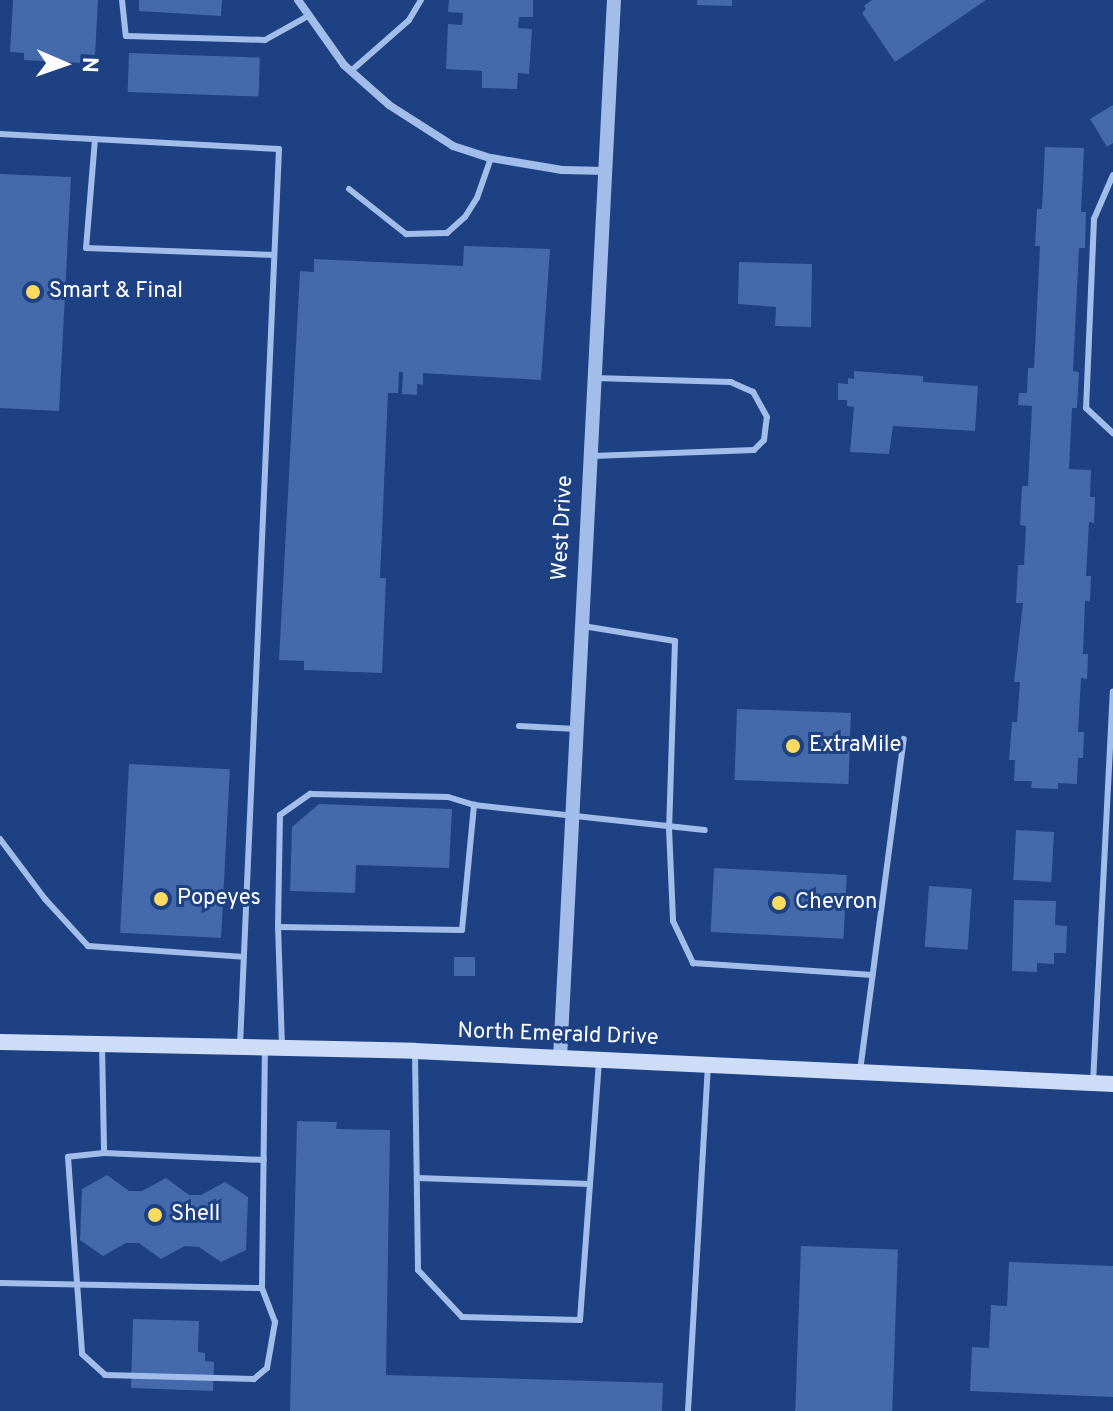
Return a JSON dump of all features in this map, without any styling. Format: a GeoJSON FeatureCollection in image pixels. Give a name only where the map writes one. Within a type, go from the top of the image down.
{"type":"FeatureCollection","features":[{"type":"Feature","properties":{"kind":"main road","name":"North Emerald Drive"},"geometry":{"type":"LineString","coordinates":[[0,1042],[415,1051],[1113,1084]]}},
{"type":"Feature","properties":{"kind":"street"},"geometry":{"type":"LineString","coordinates":[[298,0],[351,71],[389,105],[453,146],[491,158],[562,170],[606,171]]}},
{"type":"Feature","properties":{"kind":"street","name":"West Drive"},"geometry":{"type":"LineString","coordinates":[[560,1058],[614,0]]}},
{"type":"Feature","properties":{"kind":"lane"},"geometry":{"type":"LineString","coordinates":[[122,0],[126,36],[265,40],[308,16]]}},
{"type":"Feature","properties":{"kind":"lane"},"geometry":{"type":"LineString","coordinates":[[351,71],[409,20],[421,0]]}},
{"type":"Feature","properties":{"kind":"lane"},"geometry":{"type":"LineString","coordinates":[[0,134],[279,149],[240,1047]]}},
{"type":"Feature","properties":{"kind":"lane"},"geometry":{"type":"LineString","coordinates":[[95,139],[86,248],[274,255]]}},
{"type":"Feature","properties":{"kind":"lane"},"geometry":{"type":"LineString","coordinates":[[349,189],[406,234],[447,233],[465,217],[477,198],[491,158]]}},
{"type":"Feature","properties":{"kind":"lane"},"geometry":{"type":"LineString","coordinates":[[1113,175],[1094,219],[1086,408],[1113,433]]}},
{"type":"Feature","properties":{"kind":"lane"},"geometry":{"type":"LineString","coordinates":[[589,456],[754,450],[764,440],[767,417],[753,392],[731,382],[594,378]]}},
{"type":"Feature","properties":{"kind":"lane"},"geometry":{"type":"LineString","coordinates":[[581,625],[675,641],[669,828],[673,921],[693,963],[873,975]]}},
{"type":"Feature","properties":{"kind":"lane"},"geometry":{"type":"LineString","coordinates":[[1093,1083],[1113,692]]}},
{"type":"Feature","properties":{"kind":"lane"},"geometry":{"type":"LineString","coordinates":[[519,726],[576,729]]}},
{"type":"Feature","properties":{"kind":"lane"},"geometry":{"type":"LineString","coordinates":[[860,1071],[904,739]]}},
{"type":"Feature","properties":{"kind":"lane"},"geometry":{"type":"LineString","coordinates":[[264,1160],[104,1153],[68,1157],[82,1354],[105,1375],[254,1379],[267,1368],[275,1322],[262,1288],[264,1160],[274,1048],[280,815],[310,794],[448,797],[474,805],[572,818],[705,830]]}},
{"type":"Feature","properties":{"kind":"lane"},"geometry":{"type":"LineString","coordinates":[[278,927],[462,930],[474,805]]}},
{"type":"Feature","properties":{"kind":"lane"},"geometry":{"type":"LineString","coordinates":[[0,839],[45,899],[88,946],[244,957]]}},
{"type":"Feature","properties":{"kind":"lane"},"geometry":{"type":"LineString","coordinates":[[102,1044],[104,1153]]}},
{"type":"Feature","properties":{"kind":"lane"},"geometry":{"type":"LineString","coordinates":[[415,1051],[418,1270],[462,1317],[580,1320],[600,1059]]}},
{"type":"Feature","properties":{"kind":"lane"},"geometry":{"type":"LineString","coordinates":[[688,1411],[708,1063]]}},
{"type":"Feature","properties":{"kind":"lane"},"geometry":{"type":"LineString","coordinates":[[417,1178],[590,1184]]}},
{"type":"Feature","properties":{"kind":"lane"},"geometry":{"type":"LineString","coordinates":[[0,1283],[262,1288]]}},
{"type":"Feature","properties":{"kind":"building"},"geometry":{"type":"Polygon","coordinates":[[[13,0],[98,0],[95,55],[81,54],[81,63],[24,60],[24,53],[10,52],[13,0]]]}},
{"type":"Feature","properties":{"kind":"building"},"geometry":{"type":"Polygon","coordinates":[[[139,0],[222,0],[221,16],[139,11],[139,0]]]}},
{"type":"Feature","properties":{"kind":"building"},"geometry":{"type":"Polygon","coordinates":[[[449,0],[533,0],[533,17],[519,17],[518,28],[532,29],[529,74],[518,73],[517,89],[482,88],[482,71],[446,69],[448,24],[462,25],[463,13],[448,12],[449,0]]]}},
{"type":"Feature","properties":{"kind":"building"},"geometry":{"type":"Polygon","coordinates":[[[697,0],[732,0],[732,6],[697,5],[697,0]]]}},
{"type":"Feature","properties":{"kind":"building"},"geometry":{"type":"Polygon","coordinates":[[[872,0],[986,0],[895,62],[862,13],[866,9],[864,6],[872,0]]]}},
{"type":"Feature","properties":{"kind":"building"},"geometry":{"type":"Polygon","coordinates":[[[129,53],[260,58],[259,97],[128,92],[129,53]]]}},
{"type":"Feature","properties":{"kind":"building"},"geometry":{"type":"Polygon","coordinates":[[[1113,105],[1113,143],[1107,147],[1090,119],[1113,105]]]}},
{"type":"Feature","properties":{"kind":"building"},"geometry":{"type":"Polygon","coordinates":[[[1045,147],[1084,148],[1081,212],[1086,212],[1085,248],[1079,248],[1073,371],[1079,372],[1077,408],[1072,408],[1069,469],[1091,470],[1090,497],[1095,497],[1094,523],[1089,522],[1086,576],[1091,576],[1090,601],[1085,601],[1083,654],[1088,654],[1087,679],[1081,678],[1078,732],[1084,732],[1083,758],[1078,758],[1077,784],[1058,783],[1058,789],[1031,788],[1032,781],[1014,781],[1015,760],[1009,760],[1012,722],[1017,722],[1020,682],[1014,682],[1023,603],[1016,603],[1018,565],[1024,565],[1026,526],[1020,525],[1022,486],[1028,486],[1032,406],[1018,405],[1019,393],[1027,393],[1028,368],[1034,368],[1040,246],[1035,246],[1037,209],[1042,209],[1045,147]]]}},
{"type":"Feature","properties":{"kind":"building","name":"Smart & Final"},"geometry":{"type":"Polygon","coordinates":[[[0,174],[71,177],[59,411],[0,408],[0,174]]]}},
{"type":"Feature","properties":{"kind":"building"},"geometry":{"type":"Polygon","coordinates":[[[464,246],[550,249],[541,380],[423,373],[423,385],[417,384],[417,395],[402,394],[403,372],[399,372],[398,393],[388,393],[380,578],[386,578],[382,673],[304,670],[304,661],[279,660],[300,271],[314,272],[314,259],[463,266],[464,246]]]}},
{"type":"Feature","properties":{"kind":"building"},"geometry":{"type":"Polygon","coordinates":[[[739,262],[812,264],[811,327],[775,326],[776,307],[738,304],[739,262]]]}},
{"type":"Feature","properties":{"kind":"building"},"geometry":{"type":"Polygon","coordinates":[[[854,371],[923,376],[923,382],[978,386],[975,431],[893,426],[889,454],[850,452],[854,407],[847,406],[847,400],[838,400],[838,383],[848,384],[848,378],[854,379],[854,371]]]}},
{"type":"Feature","properties":{"kind":"building","name":"ExtraMile"},"geometry":{"type":"Polygon","coordinates":[[[737,709],[851,713],[848,784],[735,780],[737,709]]]}},
{"type":"Feature","properties":{"kind":"building"},"geometry":{"type":"Polygon","coordinates":[[[129,764],[230,769],[221,938],[120,933],[129,764]]]}},
{"type":"Feature","properties":{"kind":"building"},"geometry":{"type":"Polygon","coordinates":[[[319,804],[452,809],[449,868],[356,865],[355,893],[290,891],[292,827],[319,804]]]}},
{"type":"Feature","properties":{"kind":"building"},"geometry":{"type":"Polygon","coordinates":[[[1016,830],[1054,832],[1051,882],[1013,880],[1016,830]]]}},
{"type":"Feature","properties":{"kind":"building","name":"Chevron"},"geometry":{"type":"Polygon","coordinates":[[[714,868],[847,875],[843,939],[711,932],[714,868]]]}},
{"type":"Feature","properties":{"kind":"building"},"geometry":{"type":"Polygon","coordinates":[[[929,886],[972,889],[968,950],[925,947],[929,886]]]}},
{"type":"Feature","properties":{"kind":"building"},"geometry":{"type":"Polygon","coordinates":[[[1014,900],[1056,901],[1055,925],[1067,926],[1066,953],[1054,953],[1054,964],[1037,963],[1037,972],[1012,971],[1014,900]]]}},
{"type":"Feature","properties":{"kind":"building"},"geometry":{"type":"Polygon","coordinates":[[[454,957],[475,957],[475,976],[454,976],[454,957]]]}},
{"type":"Feature","properties":{"kind":"building"},"geometry":{"type":"Polygon","coordinates":[[[297,1121],[337,1122],[336,1129],[390,1130],[386,1375],[663,1383],[662,1411],[290,1411],[297,1121]]]}},
{"type":"Feature","properties":{"kind":"building"},"geometry":{"type":"Polygon","coordinates":[[[107,1175],[129,1191],[142,1191],[166,1178],[189,1195],[201,1195],[225,1182],[248,1197],[246,1250],[221,1262],[199,1247],[185,1246],[161,1259],[139,1243],[126,1243],[103,1256],[80,1240],[82,1189],[107,1175]]]}},
{"type":"Feature","properties":{"kind":"building"},"geometry":{"type":"Polygon","coordinates":[[[801,1246],[898,1249],[892,1411],[795,1411],[801,1246]]]}},
{"type":"Feature","properties":{"kind":"building"},"geometry":{"type":"Polygon","coordinates":[[[1009,1262],[1113,1266],[1113,1397],[970,1391],[972,1347],[989,1348],[991,1305],[1007,1306],[1009,1262]]]}},
{"type":"Feature","properties":{"kind":"building"},"geometry":{"type":"Polygon","coordinates":[[[133,1319],[199,1321],[198,1352],[205,1353],[205,1361],[214,1362],[213,1391],[131,1388],[133,1319]]]}},
{"type":"Feature","properties":{"kind":"place","name":"Smart & Final"},"geometry":{"type":"Point","coordinates":[33,292]}},
{"type":"Feature","properties":{"kind":"place","name":"ExtraMile"},"geometry":{"type":"Point","coordinates":[793,746]}},
{"type":"Feature","properties":{"kind":"place","name":"Popeyes"},"geometry":{"type":"Point","coordinates":[161,899]}},
{"type":"Feature","properties":{"kind":"place","name":"Chevron"},"geometry":{"type":"Point","coordinates":[779,903]}},
{"type":"Feature","properties":{"kind":"place","name":"Shell"},"geometry":{"type":"Point","coordinates":[155,1215]}}]}
